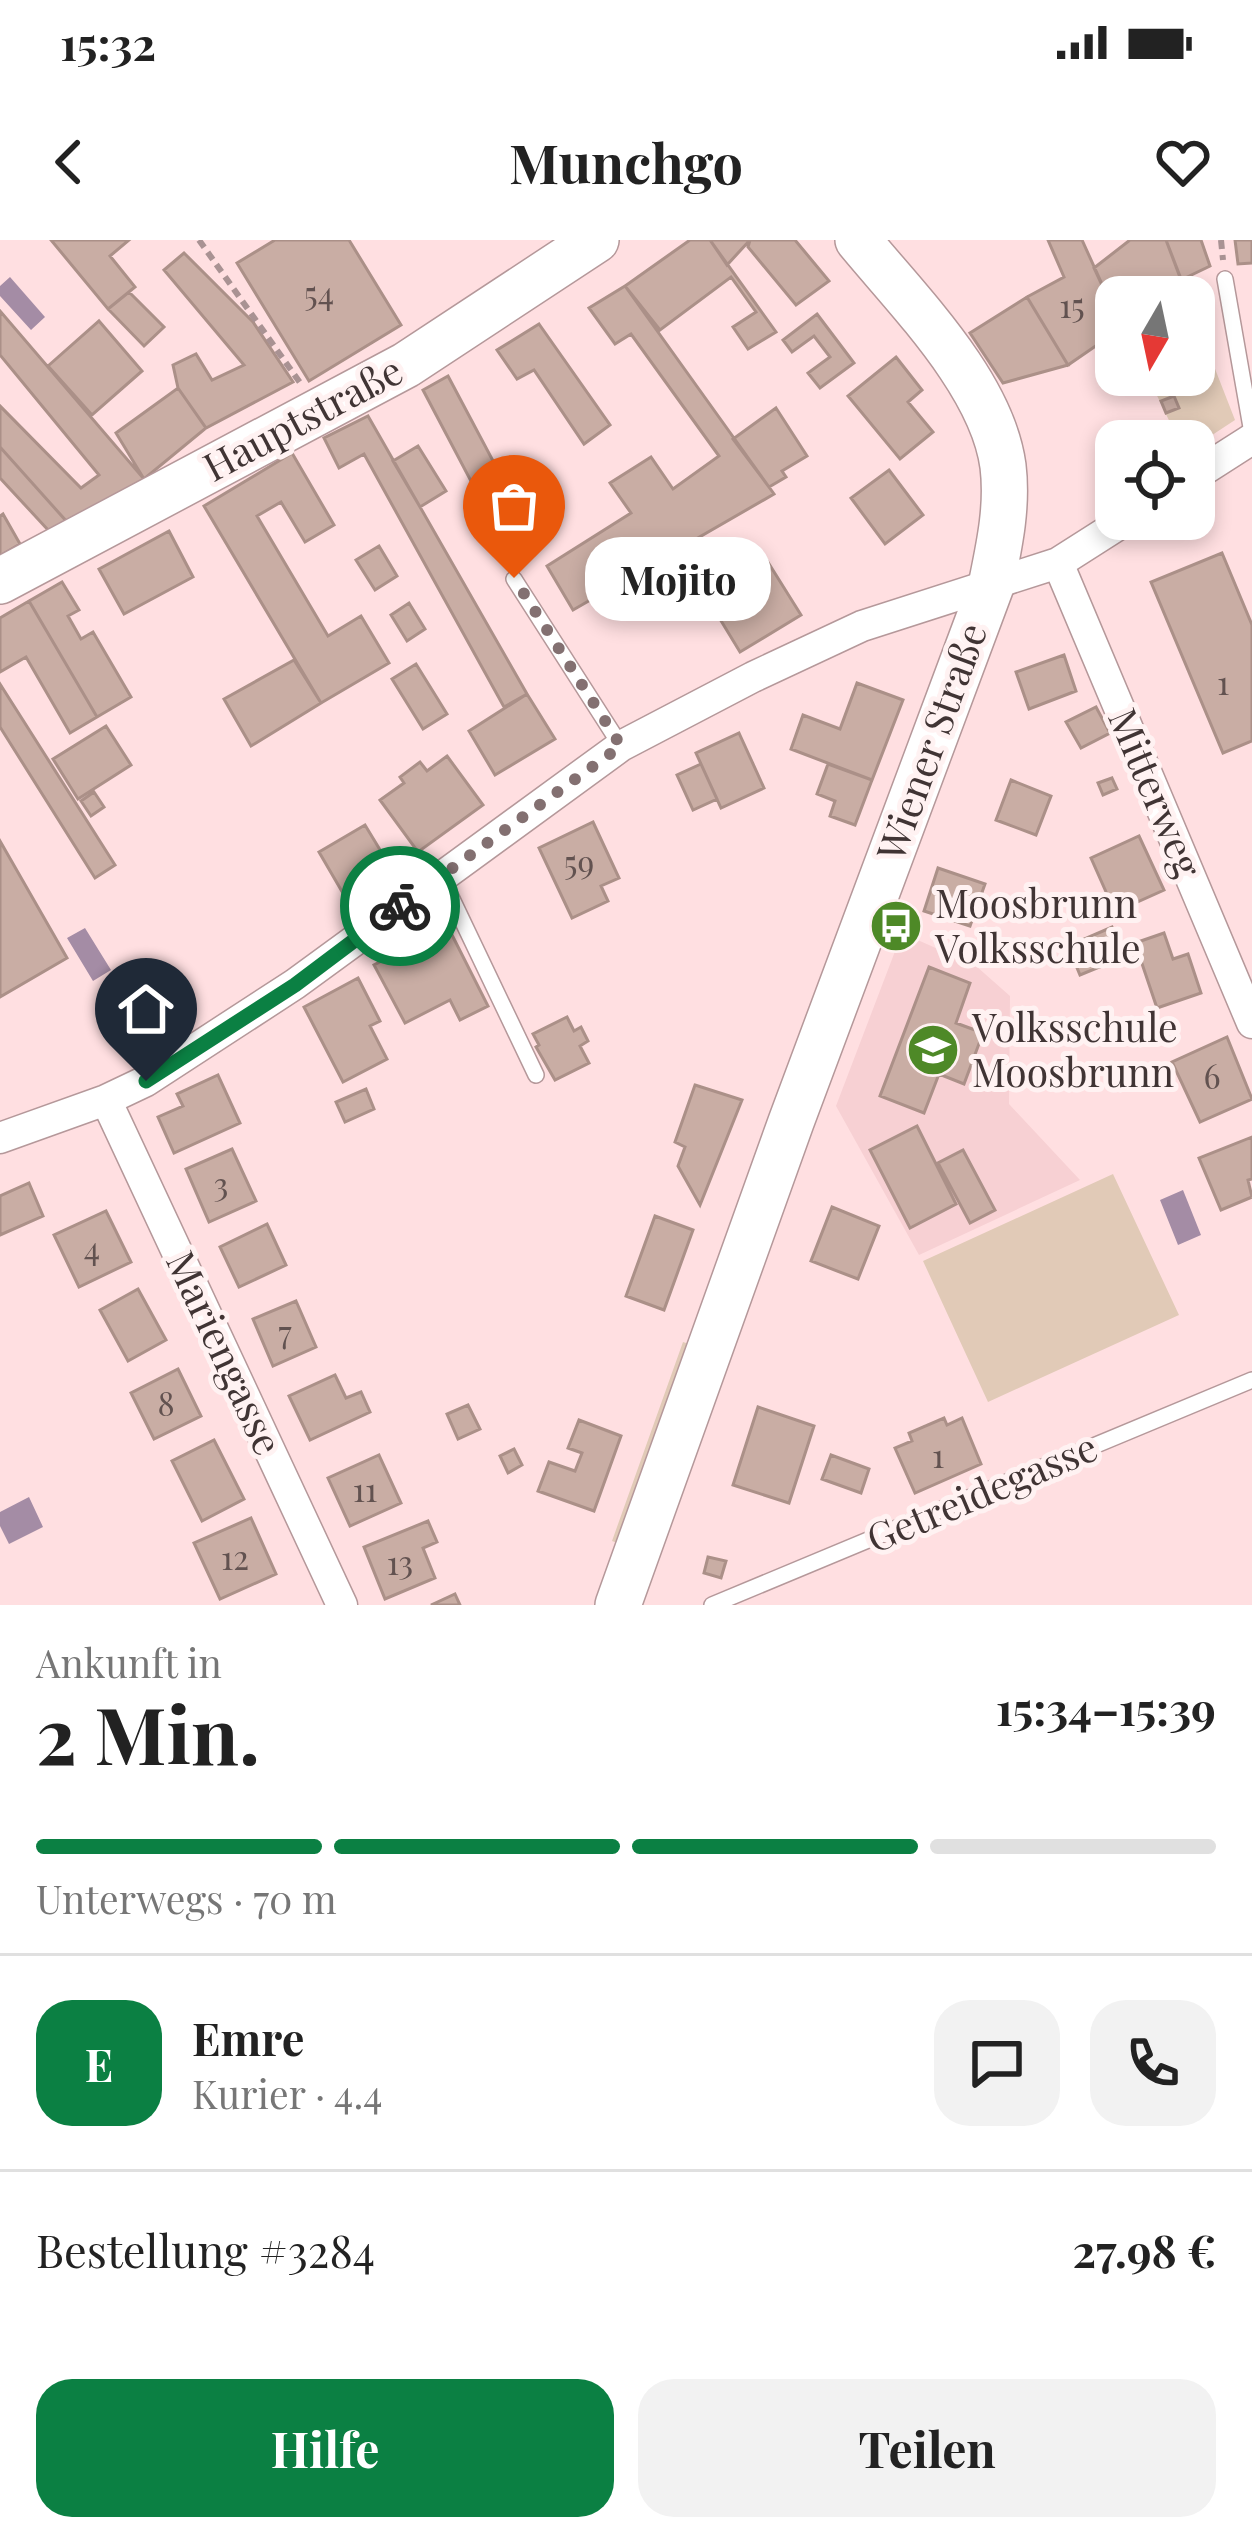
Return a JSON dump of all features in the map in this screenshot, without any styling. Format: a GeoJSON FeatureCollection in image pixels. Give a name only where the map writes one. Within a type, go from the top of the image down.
{"type":"FeatureCollection","features":[{"type":"Feature","properties":{"kind":"main road","name":"Hauptstraße"},"geometry":{"type":"LineString","coordinates":[[0,581],[406,365],[596,240]]}},
{"type":"Feature","properties":{"kind":"main road","name":"Wiener Straße"},"geometry":{"type":"LineString","coordinates":[[618,1605],[991,586],[1003,527],[1003,465],[985,407],[940,341],[858,240]]}},
{"type":"Feature","properties":{"kind":"street"},"geometry":{"type":"LineString","coordinates":[[1215,462],[1252,436]]}},
{"type":"Feature","properties":{"kind":"street"},"geometry":{"type":"LineString","coordinates":[[0,1138],[146,1081],[295,985],[621,746],[828,641],[901,612],[1058,563],[1095,539]]}},
{"type":"Feature","properties":{"kind":"street","name":"Mitterweg"},"geometry":{"type":"LineString","coordinates":[[1058,563],[1252,1023]]}},
{"type":"Feature","properties":{"kind":"street","name":"Mariengasse"},"geometry":{"type":"LineString","coordinates":[[106,1100],[342,1605]]}},
{"type":"Feature","properties":{"kind":"lane"},"geometry":{"type":"LineString","coordinates":[[1225,279],[1252,436]]}},
{"type":"Feature","properties":{"kind":"lane"},"geometry":{"type":"LineString","coordinates":[[514,578],[621,746]]}},
{"type":"Feature","properties":{"kind":"lane"},"geometry":{"type":"LineString","coordinates":[[441,876],[536,1075]]}},
{"type":"Feature","properties":{"kind":"lane","name":"Getreidegasse"},"geometry":{"type":"LineString","coordinates":[[712,1605],[1252,1380]]}},
{"type":"Feature","properties":{"kind":"path"},"geometry":{"type":"LineString","coordinates":[[200,240],[320,411]]}},
{"type":"Feature","properties":{"kind":"shaded area"},"geometry":{"type":"Polygon","coordinates":[[[10,277],[45,317],[31,330],[0,296],[0,286],[10,277]]]}},
{"type":"Feature","properties":{"kind":"shaded area"},"geometry":{"type":"Polygon","coordinates":[[[1215,369],[1235,420],[1215,433],[1215,420],[1169,420],[1157,396],[1215,396],[1215,369]]]}},
{"type":"Feature","properties":{"kind":"shaded area"},"geometry":{"type":"Polygon","coordinates":[[[85,928],[111,970],[93,981],[67,938],[85,928]]]}},
{"type":"Feature","properties":{"kind":"shaded area","name":"Volksschule Moosbrunn"},"geometry":{"type":"Polygon","coordinates":[[[902,933],[976,966],[1010,996],[1009,1104],[1080,1180],[919,1255],[836,1106],[902,933]]]}},
{"type":"Feature","properties":{"kind":"shaded area"},"geometry":{"type":"Polygon","coordinates":[[[1113,1174],[1179,1315],[988,1402],[923,1261],[1113,1174]]]}},
{"type":"Feature","properties":{"kind":"shaded area"},"geometry":{"type":"Polygon","coordinates":[[[1183,1190],[1201,1235],[1178,1245],[1160,1200],[1183,1190]]]}},
{"type":"Feature","properties":{"kind":"shaded area"},"geometry":{"type":"Polygon","coordinates":[[[683,1342],[695,1346],[620,1544],[612,1541],[683,1342]]]}},
{"type":"Feature","properties":{"kind":"shaded area"},"geometry":{"type":"Polygon","coordinates":[[[29,1497],[43,1527],[9,1544],[0,1526],[0,1512],[29,1497]]]}},
{"type":"Feature","properties":{"kind":"building"},"geometry":{"type":"Polygon","coordinates":[[[51,240],[129,240],[110,256],[135,287],[108,309],[51,240]]]}},
{"type":"Feature","properties":{"kind":"building"},"geometry":{"type":"Polygon","coordinates":[[[275,240],[349,240],[401,325],[309,381],[237,263],[275,240]]]}},
{"type":"Feature","properties":{"kind":"building"},"geometry":{"type":"Polygon","coordinates":[[[690,240],[710,240],[776,332],[748,349],[733,327],[756,312],[731,277],[660,330],[625,286],[690,240]]]}},
{"type":"Feature","properties":{"kind":"building"},"geometry":{"type":"Polygon","coordinates":[[[710,240],[750,240],[727,265],[710,240]]]}},
{"type":"Feature","properties":{"kind":"building"},"geometry":{"type":"Polygon","coordinates":[[[750,240],[795,240],[829,281],[796,305],[748,247],[750,240]]]}},
{"type":"Feature","properties":{"kind":"building"},"geometry":{"type":"Polygon","coordinates":[[[1048,240],[1082,240],[1098,276],[1095,346],[1068,365],[1027,297],[1064,277],[1048,240]]]}},
{"type":"Feature","properties":{"kind":"building"},"geometry":{"type":"Polygon","coordinates":[[[1130,240],[1166,240],[1180,276],[1098,276],[1094,268],[1130,240]]]}},
{"type":"Feature","properties":{"kind":"building"},"geometry":{"type":"Polygon","coordinates":[[[1166,240],[1201,240],[1210,266],[1180,276],[1166,240]]]}},
{"type":"Feature","properties":{"kind":"building"},"geometry":{"type":"Polygon","coordinates":[[[1235,240],[1252,240],[1252,263],[1238,264],[1235,240]]]}},
{"type":"Feature","properties":{"kind":"building"},"geometry":{"type":"Polygon","coordinates":[[[184,253],[253,322],[293,382],[206,428],[178,388],[173,365],[196,354],[212,380],[244,365],[164,270],[184,253]]]}},
{"type":"Feature","properties":{"kind":"building"},"geometry":{"type":"Polygon","coordinates":[[[625,286],[774,494],[573,610],[547,566],[631,513],[610,483],[651,457],[673,489],[719,456],[631,334],[615,344],[589,308],[625,286]]]}},
{"type":"Feature","properties":{"kind":"building"},"geometry":{"type":"Polygon","coordinates":[[[129,292],[164,327],[144,346],[108,309],[129,292]]]}},
{"type":"Feature","properties":{"kind":"building"},"geometry":{"type":"Polygon","coordinates":[[[1027,297],[1068,365],[1003,383],[970,333],[1027,297]]]}},
{"type":"Feature","properties":{"kind":"building"},"geometry":{"type":"Polygon","coordinates":[[[0,311],[144,479],[68,523],[0,447],[0,406],[81,488],[99,475],[0,355],[0,311]]]}},
{"type":"Feature","properties":{"kind":"building"},"geometry":{"type":"Polygon","coordinates":[[[817,314],[854,363],[820,388],[808,373],[830,357],[814,336],[792,352],[783,340],[817,314]]]}},
{"type":"Feature","properties":{"kind":"building"},"geometry":{"type":"Polygon","coordinates":[[[99,321],[142,371],[92,415],[48,366],[99,321]]]}},
{"type":"Feature","properties":{"kind":"building"},"geometry":{"type":"Polygon","coordinates":[[[539,324],[610,425],[584,444],[534,370],[517,379],[497,350],[539,324]]]}},
{"type":"Feature","properties":{"kind":"building"},"geometry":{"type":"Polygon","coordinates":[[[896,357],[922,390],[908,402],[933,432],[900,459],[848,396],[896,357]]]}},
{"type":"Feature","properties":{"kind":"building"},"geometry":{"type":"Polygon","coordinates":[[[448,376],[537,544],[511,557],[423,390],[448,376]]]}},
{"type":"Feature","properties":{"kind":"building"},"geometry":{"type":"Polygon","coordinates":[[[178,388],[206,428],[144,479],[116,433],[178,388]]]}},
{"type":"Feature","properties":{"kind":"building"},"geometry":{"type":"Polygon","coordinates":[[[1174,396],[1179,408],[1166,413],[1161,401],[1174,396]]]}},
{"type":"Feature","properties":{"kind":"building"},"geometry":{"type":"Polygon","coordinates":[[[776,408],[807,456],[782,471],[786,477],[769,487],[733,439],[776,408]]]}},
{"type":"Feature","properties":{"kind":"building"},"geometry":{"type":"Polygon","coordinates":[[[368,416],[527,694],[504,707],[364,454],[339,468],[324,438],[368,416]]]}},
{"type":"Feature","properties":{"kind":"building"},"geometry":{"type":"Polygon","coordinates":[[[418,446],[446,491],[420,507],[393,461],[418,446]]]}},
{"type":"Feature","properties":{"kind":"building"},"geometry":{"type":"Polygon","coordinates":[[[0,447],[68,523],[49,531],[0,478],[0,447]]]}},
{"type":"Feature","properties":{"kind":"building"},"geometry":{"type":"Polygon","coordinates":[[[292,453],[334,525],[305,542],[281,502],[257,516],[328,636],[361,616],[389,663],[321,703],[204,506],[292,453]]]}},
{"type":"Feature","properties":{"kind":"building"},"geometry":{"type":"Polygon","coordinates":[[[889,470],[923,515],[885,544],[851,498],[889,470]]]}},
{"type":"Feature","properties":{"kind":"building"},"geometry":{"type":"Polygon","coordinates":[[[3,514],[20,544],[0,556],[0,516],[3,514]]]}},
{"type":"Feature","properties":{"kind":"building"},"geometry":{"type":"Polygon","coordinates":[[[169,531],[193,577],[124,614],[99,569],[169,531]]]}},
{"type":"Feature","properties":{"kind":"building"},"geometry":{"type":"Polygon","coordinates":[[[379,546],[397,576],[375,590],[356,560],[379,546]]]}},
{"type":"Feature","properties":{"kind":"building"},"geometry":{"type":"Polygon","coordinates":[[[1222,553],[1252,625],[1252,741],[1223,753],[1151,582],[1222,553]]]}},
{"type":"Feature","properties":{"kind":"building"},"geometry":{"type":"Polygon","coordinates":[[[766,559],[801,615],[740,652],[706,596],[766,559]]]}},
{"type":"Feature","properties":{"kind":"building"},"geometry":{"type":"Polygon","coordinates":[[[62,582],[79,610],[68,616],[81,639],[93,632],[131,697],[97,717],[29,601],[62,582]]]}},
{"type":"Feature","properties":{"kind":"building"},"geometry":{"type":"Polygon","coordinates":[[[29,601],[97,717],[70,733],[26,657],[0,672],[0,618],[29,601]]]}},
{"type":"Feature","properties":{"kind":"building"},"geometry":{"type":"Polygon","coordinates":[[[409,603],[425,629],[407,641],[391,615],[409,603]]]}},
{"type":"Feature","properties":{"kind":"building"},"geometry":{"type":"Polygon","coordinates":[[[1064,655],[1076,691],[1029,709],[1016,672],[1064,655]]]}},
{"type":"Feature","properties":{"kind":"building"},"geometry":{"type":"Polygon","coordinates":[[[294,660],[321,703],[251,746],[224,699],[294,660]]]}},
{"type":"Feature","properties":{"kind":"building"},"geometry":{"type":"Polygon","coordinates":[[[416,664],[447,714],[423,729],[392,679],[416,664]]]}},
{"type":"Feature","properties":{"kind":"building"},"geometry":{"type":"Polygon","coordinates":[[[857,683],[903,700],[872,780],[791,749],[803,715],[840,729],[857,683]]]}},
{"type":"Feature","properties":{"kind":"building"},"geometry":{"type":"Polygon","coordinates":[[[0,684],[115,865],[95,878],[0,727],[0,684]]]}},
{"type":"Feature","properties":{"kind":"building"},"geometry":{"type":"Polygon","coordinates":[[[527,694],[555,739],[495,775],[469,731],[527,694]]]}},
{"type":"Feature","properties":{"kind":"building"},"geometry":{"type":"Polygon","coordinates":[[[1096,707],[1110,733],[1081,748],[1066,722],[1096,707]]]}},
{"type":"Feature","properties":{"kind":"building"},"geometry":{"type":"Polygon","coordinates":[[[106,726],[131,765],[78,799],[53,759],[106,726]]]}},
{"type":"Feature","properties":{"kind":"building"},"geometry":{"type":"Polygon","coordinates":[[[739,733],[764,788],[721,808],[696,753],[739,733]]]}},
{"type":"Feature","properties":{"kind":"building"},"geometry":{"type":"Polygon","coordinates":[[[447,756],[483,805],[418,852],[380,800],[404,783],[400,777],[420,762],[427,771],[447,756]]]}},
{"type":"Feature","properties":{"kind":"building"},"geometry":{"type":"Polygon","coordinates":[[[701,764],[717,799],[693,810],[677,775],[701,764]]]}},
{"type":"Feature","properties":{"kind":"building"},"geometry":{"type":"Polygon","coordinates":[[[828,764],[872,780],[855,825],[830,816],[835,801],[817,794],[828,764]]]}},
{"type":"Feature","properties":{"kind":"building"},"geometry":{"type":"Polygon","coordinates":[[[1112,778],[1117,789],[1103,795],[1098,783],[1112,778]]]}},
{"type":"Feature","properties":{"kind":"building"},"geometry":{"type":"Polygon","coordinates":[[[1011,780],[1051,796],[1036,835],[996,820],[1011,780]]]}},
{"type":"Feature","properties":{"kind":"building"},"geometry":{"type":"Polygon","coordinates":[[[94,792],[104,807],[91,816],[81,801],[94,792]]]}},
{"type":"Feature","properties":{"kind":"building"},"geometry":{"type":"Polygon","coordinates":[[[593,822],[619,878],[601,886],[608,901],[572,918],[539,848],[593,822]]]}},
{"type":"Feature","properties":{"kind":"building"},"geometry":{"type":"Polygon","coordinates":[[[365,825],[391,868],[344,895],[319,852],[365,825]]]}},
{"type":"Feature","properties":{"kind":"building"},"geometry":{"type":"Polygon","coordinates":[[[1139,836],[1164,890],[1115,912],[1091,858],[1139,836]]]}},
{"type":"Feature","properties":{"kind":"building"},"geometry":{"type":"Polygon","coordinates":[[[0,841],[67,958],[0,997],[0,841]]]}},
{"type":"Feature","properties":{"kind":"building"},"geometry":{"type":"Polygon","coordinates":[[[938,868],[985,884],[970,926],[924,911],[938,868]]]}},
{"type":"Feature","properties":{"kind":"building"},"geometry":{"type":"Polygon","coordinates":[[[448,927],[488,1006],[460,1020],[450,1000],[405,1023],[374,965],[448,927]]]}},
{"type":"Feature","properties":{"kind":"building"},"geometry":{"type":"Polygon","coordinates":[[[1112,927],[1124,957],[1080,975],[1068,946],[1112,927]]]}},
{"type":"Feature","properties":{"kind":"building"},"geometry":{"type":"Polygon","coordinates":[[[1164,933],[1173,959],[1188,954],[1201,993],[1157,1008],[1135,943],[1164,933]]]}},
{"type":"Feature","properties":{"kind":"building"},"geometry":{"type":"Polygon","coordinates":[[[929,967],[970,983],[956,1023],[983,1033],[964,1084],[939,1074],[924,1113],[880,1096],[929,967]]]}},
{"type":"Feature","properties":{"kind":"building"},"geometry":{"type":"Polygon","coordinates":[[[358,978],[380,1021],[370,1026],[387,1059],[343,1082],[304,1007],[358,978]]]}},
{"type":"Feature","properties":{"kind":"building"},"geometry":{"type":"Polygon","coordinates":[[[567,1017],[574,1031],[581,1027],[588,1041],[580,1046],[589,1063],[555,1080],[533,1034],[567,1017]]]}},
{"type":"Feature","properties":{"kind":"building"},"geometry":{"type":"Polygon","coordinates":[[[1227,1037],[1252,1099],[1200,1122],[1172,1062],[1227,1037]]]}},
{"type":"Feature","properties":{"kind":"building"},"geometry":{"type":"Polygon","coordinates":[[[218,1075],[240,1123],[174,1153],[158,1117],[183,1106],[177,1094],[218,1075]]]}},
{"type":"Feature","properties":{"kind":"building"},"geometry":{"type":"Polygon","coordinates":[[[695,1085],[742,1100],[700,1205],[678,1166],[685,1147],[675,1142],[695,1085]]]}},
{"type":"Feature","properties":{"kind":"building"},"geometry":{"type":"Polygon","coordinates":[[[366,1089],[374,1109],[345,1122],[336,1102],[366,1089]]]}},
{"type":"Feature","properties":{"kind":"building"},"geometry":{"type":"Polygon","coordinates":[[[917,1126],[956,1204],[910,1228],[870,1150],[917,1126]]]}},
{"type":"Feature","properties":{"kind":"building"},"geometry":{"type":"Polygon","coordinates":[[[1252,1137],[1252,1179],[1248,1180],[1252,1197],[1221,1210],[1199,1158],[1252,1137]]]}},
{"type":"Feature","properties":{"kind":"building"},"geometry":{"type":"Polygon","coordinates":[[[232,1149],[256,1201],[209,1222],[186,1169],[232,1149]]]}},
{"type":"Feature","properties":{"kind":"building"},"geometry":{"type":"Polygon","coordinates":[[[963,1150],[995,1210],[970,1223],[938,1163],[963,1150]]]}},
{"type":"Feature","properties":{"kind":"building"},"geometry":{"type":"Polygon","coordinates":[[[29,1183],[43,1216],[0,1235],[0,1196],[29,1183]]]}},
{"type":"Feature","properties":{"kind":"building"},"geometry":{"type":"Polygon","coordinates":[[[832,1207],[879,1226],[858,1279],[811,1261],[832,1207]]]}},
{"type":"Feature","properties":{"kind":"building"},"geometry":{"type":"Polygon","coordinates":[[[106,1211],[131,1262],[79,1287],[54,1235],[106,1211]]]}},
{"type":"Feature","properties":{"kind":"building"},"geometry":{"type":"Polygon","coordinates":[[[655,1216],[693,1230],[664,1310],[626,1296],[655,1216]]]}},
{"type":"Feature","properties":{"kind":"building"},"geometry":{"type":"Polygon","coordinates":[[[267,1224],[286,1265],[239,1287],[220,1247],[267,1224]]]}},
{"type":"Feature","properties":{"kind":"building"},"geometry":{"type":"Polygon","coordinates":[[[138,1289],[166,1340],[128,1361],[100,1310],[138,1289]]]}},
{"type":"Feature","properties":{"kind":"building"},"geometry":{"type":"Polygon","coordinates":[[[296,1301],[316,1347],[273,1366],[253,1319],[296,1301]]]}},
{"type":"Feature","properties":{"kind":"building"},"geometry":{"type":"Polygon","coordinates":[[[178,1369],[201,1416],[154,1439],[131,1393],[178,1369]]]}},
{"type":"Feature","properties":{"kind":"building"},"geometry":{"type":"Polygon","coordinates":[[[335,1375],[346,1398],[361,1392],[370,1412],[310,1440],[289,1396],[335,1375]]]}},
{"type":"Feature","properties":{"kind":"building"},"geometry":{"type":"Polygon","coordinates":[[[468,1405],[480,1429],[458,1439],[447,1414],[468,1405]]]}},
{"type":"Feature","properties":{"kind":"building"},"geometry":{"type":"Polygon","coordinates":[[[758,1407],[814,1426],[789,1503],[733,1485],[758,1407]]]}},
{"type":"Feature","properties":{"kind":"building"},"geometry":{"type":"Polygon","coordinates":[[[944,1418],[947,1425],[962,1418],[981,1464],[915,1493],[895,1448],[912,1441],[909,1433],[944,1418]]]}},
{"type":"Feature","properties":{"kind":"building"},"geometry":{"type":"Polygon","coordinates":[[[579,1420],[621,1436],[594,1511],[538,1491],[549,1462],[575,1471],[582,1453],[568,1448],[579,1420]]]}},
{"type":"Feature","properties":{"kind":"building"},"geometry":{"type":"Polygon","coordinates":[[[214,1440],[244,1499],[202,1521],[172,1461],[214,1440]]]}},
{"type":"Feature","properties":{"kind":"building"},"geometry":{"type":"Polygon","coordinates":[[[514,1449],[522,1465],[508,1473],[500,1456],[514,1449]]]}},
{"type":"Feature","properties":{"kind":"building"},"geometry":{"type":"Polygon","coordinates":[[[379,1455],[401,1503],[350,1526],[328,1478],[379,1455]]]}},
{"type":"Feature","properties":{"kind":"building"},"geometry":{"type":"Polygon","coordinates":[[[831,1455],[869,1469],[861,1493],[822,1479],[831,1455]]]}},
{"type":"Feature","properties":{"kind":"building"},"geometry":{"type":"Polygon","coordinates":[[[251,1518],[276,1574],[220,1599],[194,1543],[251,1518]]]}},
{"type":"Feature","properties":{"kind":"building"},"geometry":{"type":"Polygon","coordinates":[[[428,1521],[437,1542],[423,1548],[435,1578],[385,1599],[364,1547],[428,1521]]]}},
{"type":"Feature","properties":{"kind":"building"},"geometry":{"type":"Polygon","coordinates":[[[708,1557],[726,1561],[721,1578],[704,1573],[708,1557]]]}},
{"type":"Feature","properties":{"kind":"building"},"geometry":{"type":"Polygon","coordinates":[[[455,1594],[460,1605],[431,1605],[455,1594]]]}},
{"type":"Feature","properties":{"kind":"way so far"},"geometry":{"type":"LineString","coordinates":[[400,906],[621,746],[514,578]]}},
{"type":"Feature","properties":{"kind":"place","name":"Mojito"},"geometry":{"type":"Point","coordinates":[514,578]}},
{"type":"Feature","properties":{"kind":"place","name":"Moosbrunn Volksschule"},"geometry":{"type":"Point","coordinates":[896,926]}},
{"type":"Feature","properties":{"kind":"place","name":"Volksschule Moosbrunn"},"geometry":{"type":"Point","coordinates":[933,1050]}},
{"type":"Feature","properties":{"kind":"route"},"geometry":{"type":"LineString","coordinates":[[146,1081],[295,985],[400,906]]}}]}
